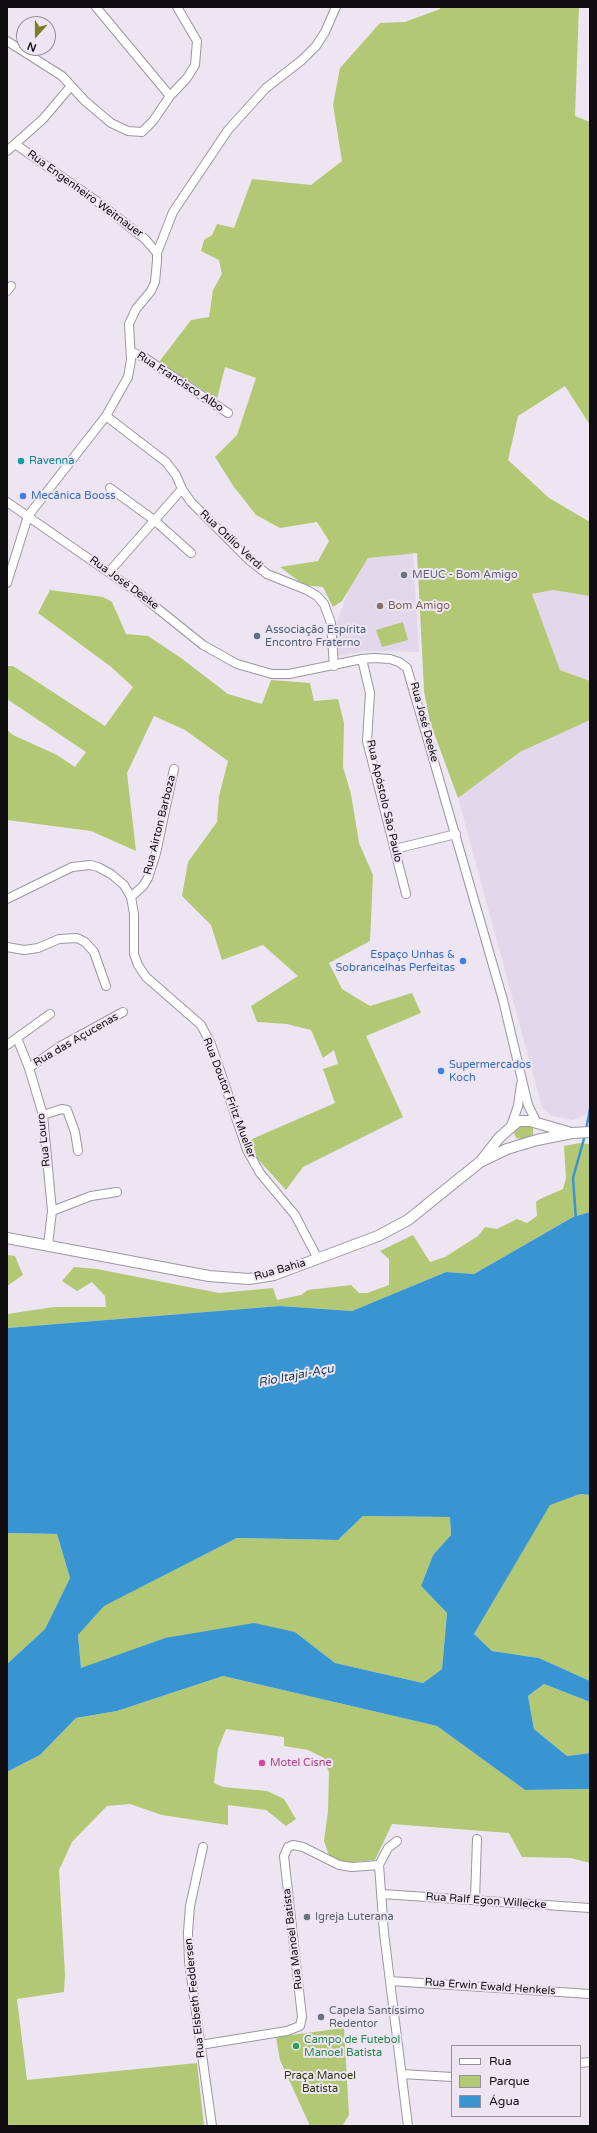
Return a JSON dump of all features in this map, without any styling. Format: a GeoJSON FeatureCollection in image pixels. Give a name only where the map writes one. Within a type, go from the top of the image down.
{"type":"FeatureCollection","features":[{"type":"Feature","properties":{"kind":"main road","name":"Rua Bahia"},"geometry":{"type":"LineString","coordinates":[[7,1238],[228,1279],[249,1279],[274,1275],[378,1236],[408,1220],[480,1162],[499,1138],[511,1126],[524,1120],[572,1133]]}},
{"type":"Feature","properties":{"kind":"main road"},"geometry":{"type":"LineString","coordinates":[[537,1123],[539,1131],[538,1140]]}},
{"type":"Feature","properties":{"kind":"main road"},"geometry":{"type":"LineString","coordinates":[[511,1126],[510,1132],[512,1140],[517,1145]]}},
{"type":"Feature","properties":{"kind":"main road","name":"Rua Bahia"},"geometry":{"type":"LineString","coordinates":[[480,1162],[517,1145],[572,1133],[587,1132]]}},
{"type":"Feature","properties":{"kind":"street"},"geometry":{"type":"LineString","coordinates":[[96,7],[170,96]]}},
{"type":"Feature","properties":{"kind":"street"},"geometry":{"type":"LineString","coordinates":[[7,41],[52,69],[111,123],[128,131],[142,132],[153,121],[170,96],[195,65],[197,41],[177,7]]}},
{"type":"Feature","properties":{"kind":"street"},"geometry":{"type":"LineString","coordinates":[[7,583],[28,516],[106,416],[128,377],[132,352],[128,334],[129,324],[136,309],[151,291],[155,282],[157,270],[156,253],[173,212],[228,130],[266,88],[302,60],[316,46],[325,32],[336,7]]}},
{"type":"Feature","properties":{"kind":"street"},"geometry":{"type":"LineString","coordinates":[[7,151],[43,119],[71,86]]}},
{"type":"Feature","properties":{"kind":"street","name":"Rua Engenheiro Weitnauer"},"geometry":{"type":"LineString","coordinates":[[15,144],[98,202],[145,239],[156,253]]}},
{"type":"Feature","properties":{"kind":"street","name":"Rua Francisco Albo"},"geometry":{"type":"LineString","coordinates":[[132,352],[145,358],[228,413]]}},
{"type":"Feature","properties":{"kind":"street","name":"Rua Otílio Verdi"},"geometry":{"type":"LineString","coordinates":[[106,416],[166,462],[176,474],[182,489],[191,502],[258,568],[271,576],[307,590],[317,596],[324,604],[331,623],[334,666]]}},
{"type":"Feature","properties":{"kind":"street"},"geometry":{"type":"LineString","coordinates":[[110,488],[154,520],[191,553]]}},
{"type":"Feature","properties":{"kind":"street"},"geometry":{"type":"LineString","coordinates":[[109,572],[182,489]]}},
{"type":"Feature","properties":{"kind":"street","name":"Rua José Deeke"},"geometry":{"type":"LineString","coordinates":[[7,502],[155,605],[203,645],[237,664],[272,674],[289,674],[334,666],[362,659],[390,659],[399,662],[407,668],[503,1000],[528,1105],[537,1123]]}},
{"type":"Feature","properties":{"kind":"street","name":"Rua Apóstolo São Paulo"},"geometry":{"type":"LineString","coordinates":[[362,659],[370,693],[367,741],[406,894]]}},
{"type":"Feature","properties":{"kind":"street","name":"Rua Airton Barboza"},"geometry":{"type":"LineString","coordinates":[[131,898],[143,886],[148,878],[156,853],[174,769]]}},
{"type":"Feature","properties":{"kind":"street"},"geometry":{"type":"LineString","coordinates":[[395,849],[456,834]]}},
{"type":"Feature","properties":{"kind":"street","name":"Rua Doutor Fritz Mueller"},"geometry":{"type":"LineString","coordinates":[[7,899],[65,870],[90,865],[110,874],[124,885],[131,898],[134,914],[134,954],[138,965],[146,977],[201,1025],[211,1044],[247,1150],[260,1173],[295,1215],[318,1259]]}},
{"type":"Feature","properties":{"kind":"street"},"geometry":{"type":"LineString","coordinates":[[7,947],[24,950],[38,948],[60,939],[77,938],[85,942],[94,952],[106,986]]}},
{"type":"Feature","properties":{"kind":"street","name":"Rua das Açucenas"},"geometry":{"type":"LineString","coordinates":[[29,1068],[59,1047],[123,1012]]}},
{"type":"Feature","properties":{"kind":"street"},"geometry":{"type":"LineString","coordinates":[[7,1045],[50,1014]]}},
{"type":"Feature","properties":{"kind":"street","name":"Rua Louro"},"geometry":{"type":"LineString","coordinates":[[17,1038],[29,1068],[43,1115],[52,1211],[48,1245]]}},
{"type":"Feature","properties":{"kind":"street","name":"Rua José Deeke"},"geometry":{"type":"LineString","coordinates":[[511,1126],[518,1106],[522,1080]]}},
{"type":"Feature","properties":{"kind":"street"},"geometry":{"type":"LineString","coordinates":[[43,1115],[62,1109],[67,1110],[75,1132],[78,1151]]}},
{"type":"Feature","properties":{"kind":"street"},"geometry":{"type":"LineString","coordinates":[[52,1211],[91,1196],[117,1192]]}},
{"type":"Feature","properties":{"kind":"street"},"geometry":{"type":"LineString","coordinates":[[475,1900],[477,1839]]}},
{"type":"Feature","properties":{"kind":"street"},"geometry":{"type":"LineString","coordinates":[[397,1841],[388,1848],[379,1865],[384,1933],[408,2126]]}},
{"type":"Feature","properties":{"kind":"street","name":"Rua Manoel Batista"},"geometry":{"type":"LineString","coordinates":[[200,2045],[287,2031],[300,2026],[302,2017],[284,1856],[288,1847],[293,1845],[303,1847],[338,1865],[352,1867],[379,1865]]}},
{"type":"Feature","properties":{"kind":"street","name":"Rua Elsbeth Feddersen"},"geometry":{"type":"LineString","coordinates":[[203,1847],[191,1898],[188,1932],[189,1962],[212,2126]]}},
{"type":"Feature","properties":{"kind":"street","name":"Rua Ralf Egon Willecke"},"geometry":{"type":"LineString","coordinates":[[382,1894],[590,1908]]}},
{"type":"Feature","properties":{"kind":"street","name":"Rua Erwin Ewald Henkels"},"geometry":{"type":"LineString","coordinates":[[390,1981],[590,1994]]}},
{"type":"Feature","properties":{"kind":"street"},"geometry":{"type":"LineString","coordinates":[[402,2074],[451,2077]]}},
{"type":"Feature","properties":{"kind":"shaded area","name":"Bom Amigo"},"geometry":{"type":"Polygon","coordinates":[[[413,553],[419,652],[365,651],[338,656],[336,625],[347,593],[368,558],[413,553]]]}},
{"type":"Feature","properties":{"kind":"shaded area"},"geometry":{"type":"Polygon","coordinates":[[[553,590],[590,596],[590,681],[560,670],[532,594],[553,590]]]}},
{"type":"Feature","properties":{"kind":"shaded area"},"geometry":{"type":"Polygon","coordinates":[[[590,720],[590,1113],[573,1120],[551,1116],[542,1107],[458,798],[520,752],[590,720]]]}},
{"type":"Feature","properties":{"kind":"green space"},"geometry":{"type":"Polygon","coordinates":[[[440,7],[579,7],[575,116],[590,122],[590,425],[565,386],[518,416],[508,460],[549,498],[590,522],[590,596],[553,590],[532,594],[560,670],[590,681],[590,720],[520,752],[458,798],[430,722],[424,691],[417,553],[368,558],[342,601],[333,607],[323,587],[304,585],[280,567],[318,561],[329,541],[317,522],[280,528],[256,515],[234,487],[215,457],[237,435],[256,378],[225,367],[217,399],[159,362],[191,320],[209,317],[213,290],[222,274],[219,260],[201,251],[204,240],[212,235],[217,224],[234,228],[252,179],[311,185],[342,161],[333,105],[340,68],[380,23],[405,22],[440,9],[440,7]]]}},
{"type":"Feature","properties":{"kind":"green space"},"geometry":{"type":"Polygon","coordinates":[[[50,590],[103,597],[112,602],[126,634],[148,636],[181,658],[228,694],[262,704],[271,680],[310,683],[314,701],[338,699],[344,723],[343,767],[351,794],[359,843],[373,875],[370,941],[329,963],[342,989],[370,1006],[412,993],[421,1013],[366,1036],[403,1117],[303,1167],[286,1190],[256,1157],[252,1139],[335,1103],[323,1069],[338,1064],[334,1050],[323,1058],[311,1030],[287,1024],[257,1022],[251,1006],[298,976],[263,945],[222,960],[211,925],[182,896],[188,862],[217,822],[219,796],[228,761],[185,730],[154,716],[127,773],[136,851],[91,831],[7,820],[7,730],[13,735],[57,755],[75,767],[86,752],[7,699],[7,666],[13,666],[105,726],[133,687],[110,666],[38,613],[50,590]]]}},
{"type":"Feature","properties":{"kind":"green space"},"geometry":{"type":"Polygon","coordinates":[[[403,622],[408,640],[382,647],[376,630],[403,622]]]}},
{"type":"Feature","properties":{"kind":"green space"},"geometry":{"type":"Polygon","coordinates":[[[525,1125],[533,1128],[533,1135],[525,1140],[516,1138],[514,1132],[517,1128],[525,1125]]]}},
{"type":"Feature","properties":{"kind":"green space"},"geometry":{"type":"Polygon","coordinates":[[[580,1143],[590,1144],[590,1212],[573,1217],[474,1274],[446,1272],[352,1311],[280,1306],[7,1328],[7,1314],[54,1307],[106,1307],[105,1296],[92,1282],[77,1291],[62,1281],[74,1267],[97,1269],[219,1293],[273,1288],[277,1300],[301,1295],[308,1290],[351,1285],[359,1293],[367,1293],[389,1285],[389,1259],[380,1251],[413,1235],[430,1262],[445,1257],[478,1236],[485,1227],[497,1229],[517,1219],[527,1223],[537,1216],[536,1202],[563,1189],[566,1178],[564,1146],[580,1143]]]}},
{"type":"Feature","properties":{"kind":"green space"},"geometry":{"type":"Polygon","coordinates":[[[7,1255],[15,1256],[23,1275],[7,1286],[7,1255]]]}},
{"type":"Feature","properties":{"kind":"green space"},"geometry":{"type":"Polygon","coordinates":[[[580,1494],[590,1495],[590,1681],[539,1658],[492,1651],[474,1634],[550,1504],[580,1494]]]}},
{"type":"Feature","properties":{"kind":"green space"},"geometry":{"type":"Polygon","coordinates":[[[363,1516],[450,1517],[451,1535],[433,1555],[421,1586],[447,1613],[442,1669],[423,1683],[335,1663],[295,1632],[165,1638],[81,1669],[78,1635],[103,1606],[237,1538],[338,1540],[363,1516]]]}},
{"type":"Feature","properties":{"kind":"green space"},"geometry":{"type":"Polygon","coordinates":[[[7,1533],[57,1534],[70,1578],[45,1629],[7,1664],[7,1533]]]}},
{"type":"Feature","properties":{"kind":"green space"},"geometry":{"type":"Polygon","coordinates":[[[223,1676],[437,1726],[525,1790],[590,1789],[590,1863],[571,1858],[522,1857],[509,1833],[392,1824],[375,1860],[341,1863],[330,1858],[324,1841],[328,1811],[329,1773],[324,1758],[308,1750],[284,1746],[284,1737],[226,1729],[218,1749],[214,1783],[223,1787],[267,1791],[284,1799],[296,1819],[286,1826],[266,1810],[228,1805],[228,1825],[162,1815],[130,1804],[107,1806],[72,1842],[59,1870],[65,1974],[64,1992],[17,1999],[27,2080],[197,2063],[204,2126],[7,2126],[7,1772],[40,1755],[76,1718],[117,1711],[223,1676]]]}},
{"type":"Feature","properties":{"kind":"green space"},"geometry":{"type":"Polygon","coordinates":[[[544,1684],[590,1702],[590,1753],[567,1756],[534,1729],[528,1696],[544,1684]]]}},
{"type":"Feature","properties":{"kind":"green space","name":"Praça Manoel Batista"},"geometry":{"type":"Polygon","coordinates":[[[344,2028],[349,2115],[343,2125],[310,2126],[280,2060],[276,2037],[344,2028]]]}},
{"type":"Feature","properties":{"kind":"water","name":"Rio Itajaí-Açu"},"geometry":{"type":"Polygon","coordinates":[[[590,1212],[590,1495],[580,1494],[550,1505],[474,1634],[492,1651],[539,1658],[590,1681],[590,1702],[544,1684],[528,1696],[534,1729],[567,1756],[590,1753],[590,1789],[525,1790],[437,1726],[223,1676],[117,1711],[76,1718],[40,1755],[7,1772],[7,1664],[45,1629],[70,1578],[57,1534],[7,1533],[7,1328],[280,1306],[352,1311],[446,1272],[474,1274],[573,1217],[590,1212]],[[363,1516],[338,1540],[237,1538],[104,1606],[78,1635],[81,1668],[165,1638],[254,1623],[295,1632],[335,1663],[423,1683],[442,1669],[447,1613],[421,1586],[433,1555],[451,1535],[450,1517],[363,1516]]]}},
{"type":"Feature","properties":{"kind":"waterway"},"geometry":{"type":"LineString","coordinates":[[586,1130],[590,1109]]}},
{"type":"Feature","properties":{"kind":"waterway"},"geometry":{"type":"LineString","coordinates":[[576,1220],[573,1178],[585,1135]]}},
{"type":"Feature","properties":{"kind":"place","name":"Ravenna"},"geometry":{"type":"Point","coordinates":[21,461]}},
{"type":"Feature","properties":{"kind":"place","name":"Mecânica Booss"},"geometry":{"type":"Point","coordinates":[23,496]}},
{"type":"Feature","properties":{"kind":"place","name":"MEUC - Bom Amigo"},"geometry":{"type":"Point","coordinates":[404,575]}},
{"type":"Feature","properties":{"kind":"place","name":"Bom Amigo"},"geometry":{"type":"Point","coordinates":[380,606]}},
{"type":"Feature","properties":{"kind":"place","name":"Associação Espírita Encontro Fraterno"},"geometry":{"type":"Point","coordinates":[257,636]}},
{"type":"Feature","properties":{"kind":"place","name":"Espaço Unhas & Sobrancelhas Perfeitas"},"geometry":{"type":"Point","coordinates":[463,961]}},
{"type":"Feature","properties":{"kind":"place","name":"Supermercados Koch"},"geometry":{"type":"Point","coordinates":[441,1071]}},
{"type":"Feature","properties":{"kind":"place","name":"Motel Cisne"},"geometry":{"type":"Point","coordinates":[262,1763]}},
{"type":"Feature","properties":{"kind":"place","name":"Igreja Luterana"},"geometry":{"type":"Point","coordinates":[307,1917]}},
{"type":"Feature","properties":{"kind":"place","name":"Capela Santíssimo Redentor"},"geometry":{"type":"Point","coordinates":[321,2017]}},
{"type":"Feature","properties":{"kind":"place","name":"Campo de Futebol Manoel Batista"},"geometry":{"type":"Point","coordinates":[296,2046]}}]}
